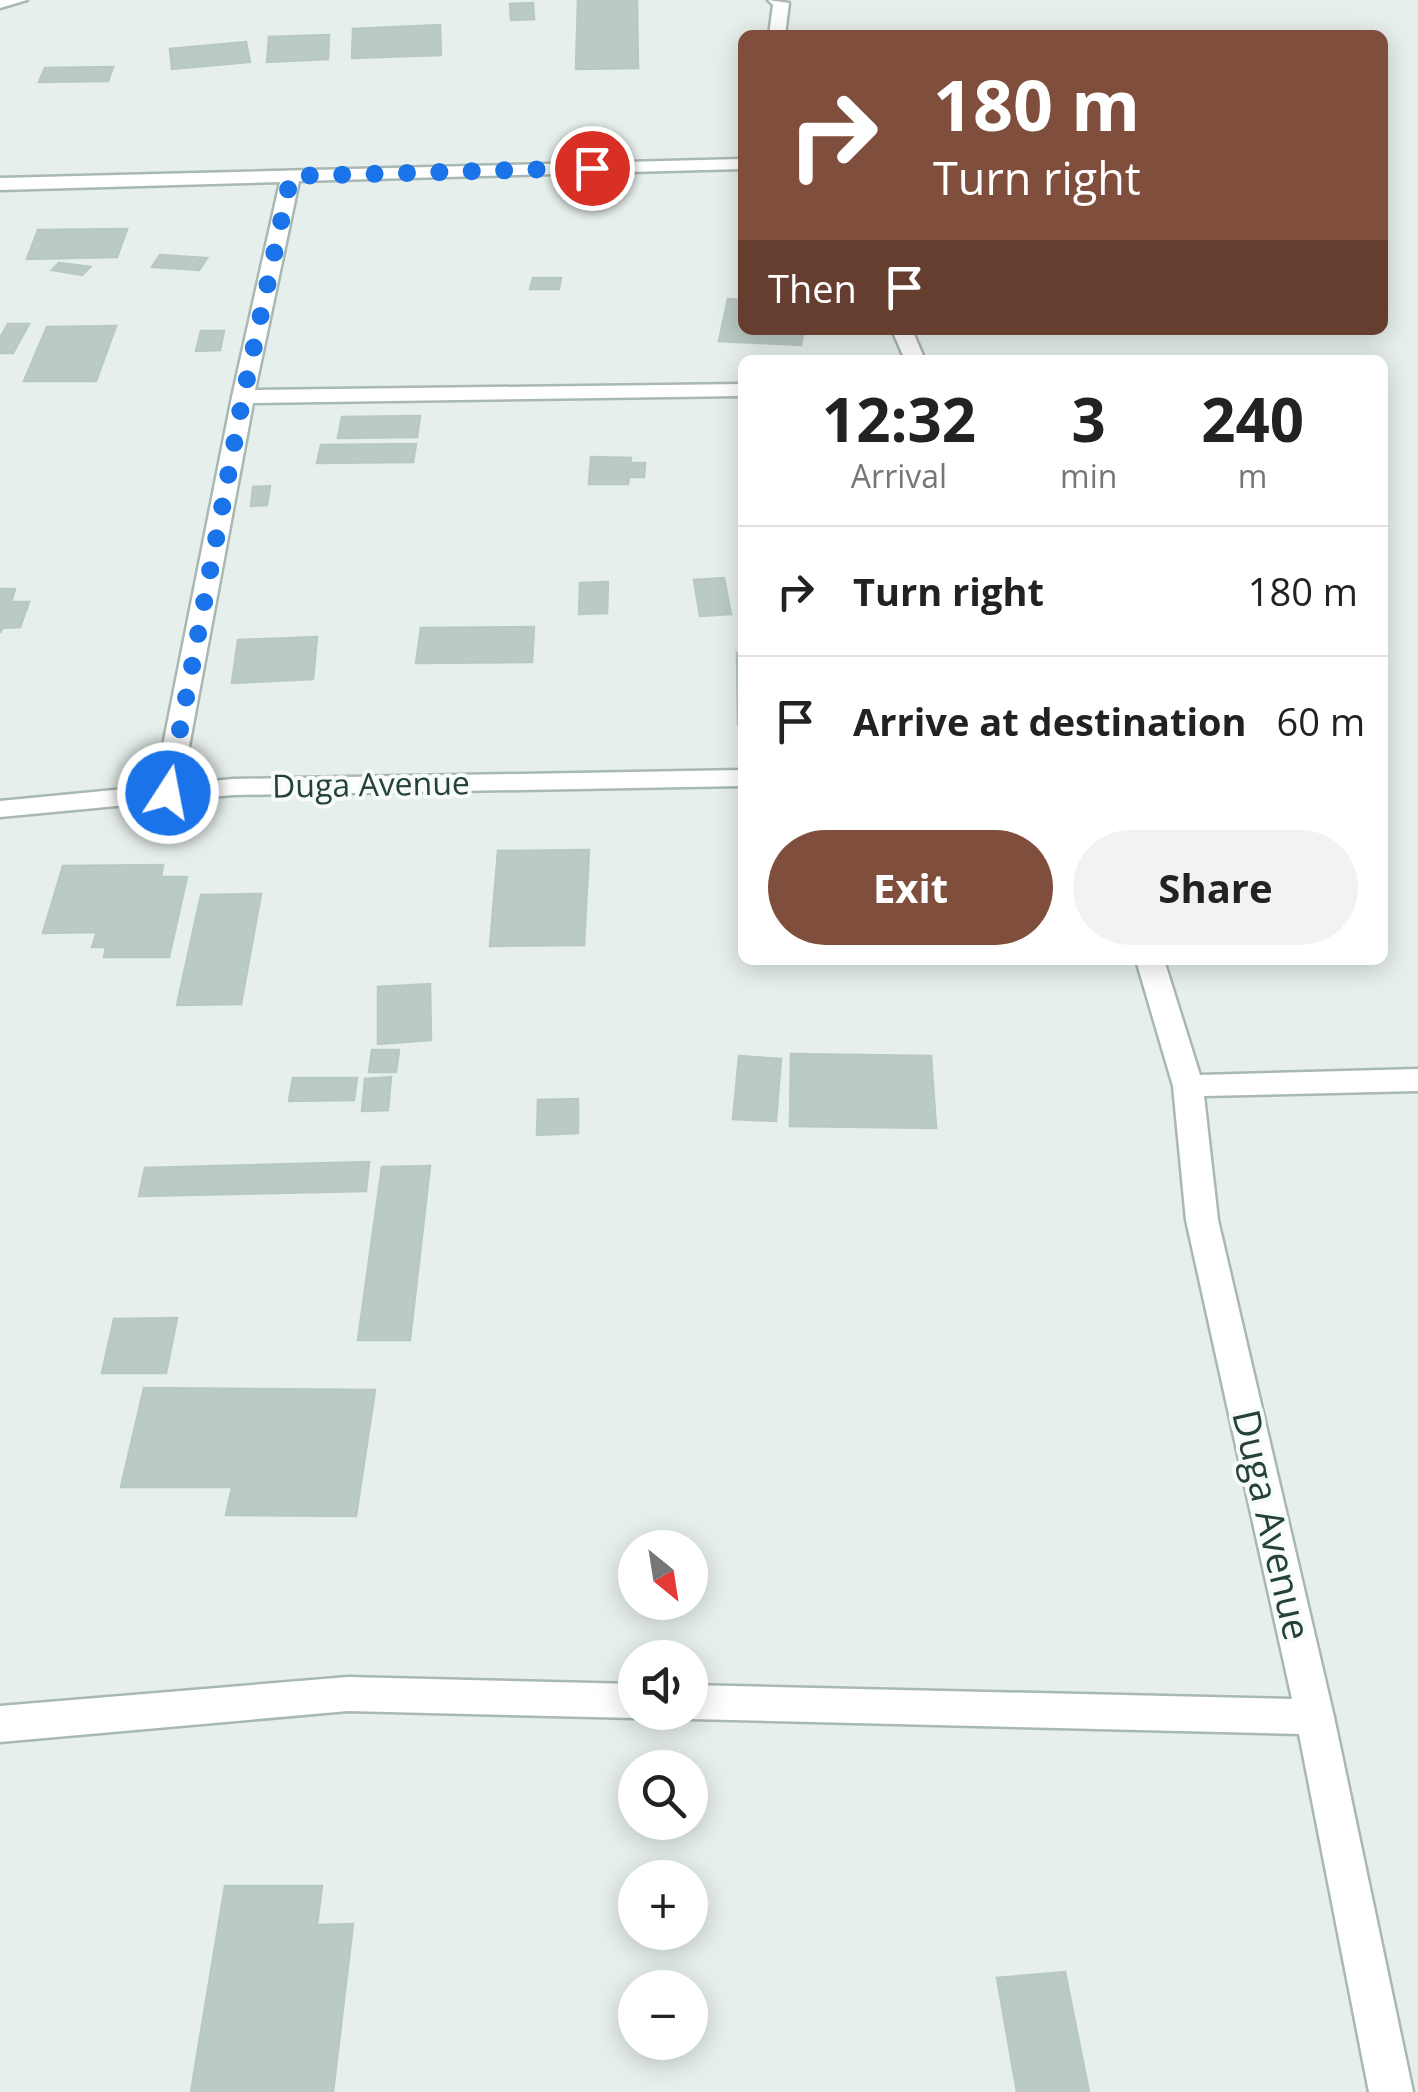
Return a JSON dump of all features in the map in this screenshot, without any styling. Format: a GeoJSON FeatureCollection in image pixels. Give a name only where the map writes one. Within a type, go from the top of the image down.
{"type":"FeatureCollection","features":[{"type":"Feature","properties":{"kind":"street"},"geometry":{"type":"LineString","coordinates":[[0,3],[19,0]]}},
{"type":"Feature","properties":{"kind":"street"},"geometry":{"type":"LineString","coordinates":[[776,0],[781,3],[778,30]]}},
{"type":"Feature","properties":{"kind":"street"},"geometry":{"type":"LineString","coordinates":[[0,184],[738,164]]}},
{"type":"Feature","properties":{"kind":"street"},"geometry":{"type":"LineString","coordinates":[[168,793],[243,397],[291,176]]}},
{"type":"Feature","properties":{"kind":"street"},"geometry":{"type":"LineString","coordinates":[[243,397],[738,390]]}},
{"type":"Feature","properties":{"kind":"street","name":"Duga Avenue"},"geometry":{"type":"LineString","coordinates":[[0,809],[233,787],[738,778]]}},
{"type":"Feature","properties":{"kind":"street","name":"Duga Avenue"},"geometry":{"type":"LineString","coordinates":[[1152,965],[1188,1086],[1202,1220],[1314,1717],[1391,2092]]}},
{"type":"Feature","properties":{"kind":"street"},"geometry":{"type":"LineString","coordinates":[[1188,1086],[1418,1080]]}},
{"type":"Feature","properties":{"kind":"street"},"geometry":{"type":"LineString","coordinates":[[0,1724],[348,1694],[618,1701]]}},
{"type":"Feature","properties":{"kind":"street"},"geometry":{"type":"LineString","coordinates":[[708,1702],[1314,1717]]}},
{"type":"Feature","properties":{"kind":"building"},"geometry":{"type":"Polygon","coordinates":[[[578,0],[637,0],[638,68],[576,69],[578,0]]]}},
{"type":"Feature","properties":{"kind":"building"},"geometry":{"type":"Polygon","coordinates":[[[533,3],[534,19],[511,20],[510,4],[533,3]]]}},
{"type":"Feature","properties":{"kind":"building"},"geometry":{"type":"Polygon","coordinates":[[[440,25],[441,55],[352,58],[353,29],[440,25]]]}},
{"type":"Feature","properties":{"kind":"building"},"geometry":{"type":"Polygon","coordinates":[[[329,35],[328,59],[267,62],[269,37],[329,35]]]}},
{"type":"Feature","properties":{"kind":"building"},"geometry":{"type":"Polygon","coordinates":[[[246,42],[250,62],[172,69],[170,49],[246,42]]]}},
{"type":"Feature","properties":{"kind":"building"},"geometry":{"type":"Polygon","coordinates":[[[113,67],[108,81],[39,82],[45,68],[113,67]]]}},
{"type":"Feature","properties":{"kind":"building"},"geometry":{"type":"Polygon","coordinates":[[[127,229],[117,257],[27,259],[38,230],[127,229]]]}},
{"type":"Feature","properties":{"kind":"building"},"geometry":{"type":"Polygon","coordinates":[[[160,255],[207,258],[199,270],[152,267],[160,255]]]}},
{"type":"Feature","properties":{"kind":"building"},"geometry":{"type":"Polygon","coordinates":[[[59,263],[90,267],[82,275],[52,270],[59,263]]]}},
{"type":"Feature","properties":{"kind":"building"},"geometry":{"type":"Polygon","coordinates":[[[533,278],[561,278],[559,289],[530,289],[533,278]]]}},
{"type":"Feature","properties":{"kind":"building"},"geometry":{"type":"Polygon","coordinates":[[[728,299],[738,300],[738,335],[803,335],[801,345],[719,341],[728,299]]]}},
{"type":"Feature","properties":{"kind":"building"},"geometry":{"type":"Polygon","coordinates":[[[8,324],[29,324],[13,353],[0,353],[0,338],[8,324]]]}},
{"type":"Feature","properties":{"kind":"building"},"geometry":{"type":"Polygon","coordinates":[[[116,326],[96,381],[24,381],[47,327],[116,326]]]}},
{"type":"Feature","properties":{"kind":"building"},"geometry":{"type":"Polygon","coordinates":[[[201,331],[224,331],[220,350],[196,351],[201,331]]]}},
{"type":"Feature","properties":{"kind":"building"},"geometry":{"type":"Polygon","coordinates":[[[420,416],[417,437],[338,438],[342,417],[420,416]]]}},
{"type":"Feature","properties":{"kind":"building"},"geometry":{"type":"Polygon","coordinates":[[[416,444],[413,462],[317,463],[321,445],[416,444]]]}},
{"type":"Feature","properties":{"kind":"building"},"geometry":{"type":"Polygon","coordinates":[[[591,457],[631,458],[630,463],[645,463],[644,477],[629,477],[628,484],[589,484],[591,457]]]}},
{"type":"Feature","properties":{"kind":"building"},"geometry":{"type":"Polygon","coordinates":[[[270,486],[267,505],[251,506],[253,487],[270,486]]]}},
{"type":"Feature","properties":{"kind":"building"},"geometry":{"type":"Polygon","coordinates":[[[724,578],[731,614],[700,616],[694,580],[724,578]]]}},
{"type":"Feature","properties":{"kind":"building"},"geometry":{"type":"Polygon","coordinates":[[[608,582],[607,613],[579,614],[580,583],[608,582]]]}},
{"type":"Feature","properties":{"kind":"building"},"geometry":{"type":"Polygon","coordinates":[[[0,589],[15,589],[11,602],[29,602],[20,627],[2,628],[0,633],[0,589]]]}},
{"type":"Feature","properties":{"kind":"building"},"geometry":{"type":"Polygon","coordinates":[[[534,627],[532,662],[416,663],[421,628],[534,627]]]}},
{"type":"Feature","properties":{"kind":"building"},"geometry":{"type":"Polygon","coordinates":[[[317,637],[313,679],[232,683],[238,640],[317,637]]]}},
{"type":"Feature","properties":{"kind":"building"},"geometry":{"type":"Polygon","coordinates":[[[589,850],[584,945],[490,946],[498,851],[589,850]]]}},
{"type":"Feature","properties":{"kind":"building"},"geometry":{"type":"Polygon","coordinates":[[[163,865],[161,877],[187,877],[169,957],[104,957],[106,947],[92,947],[97,932],[43,933],[63,866],[163,865]]]}},
{"type":"Feature","properties":{"kind":"building"},"geometry":{"type":"Polygon","coordinates":[[[261,894],[241,1004],[177,1005],[201,895],[261,894]]]}},
{"type":"Feature","properties":{"kind":"building"},"geometry":{"type":"Polygon","coordinates":[[[430,984],[431,1040],[378,1044],[378,987],[430,984]]]}},
{"type":"Feature","properties":{"kind":"building"},"geometry":{"type":"Polygon","coordinates":[[[372,1050],[399,1050],[396,1072],[369,1072],[372,1050]]]}},
{"type":"Feature","properties":{"kind":"building"},"geometry":{"type":"Polygon","coordinates":[[[791,1054],[931,1056],[936,1128],[790,1126],[791,1054]]]}},
{"type":"Feature","properties":{"kind":"building"},"geometry":{"type":"Polygon","coordinates":[[[739,1056],[781,1059],[776,1121],[733,1119],[739,1056]]]}},
{"type":"Feature","properties":{"kind":"building"},"geometry":{"type":"Polygon","coordinates":[[[391,1077],[388,1110],[362,1111],[365,1079],[391,1077]]]}},
{"type":"Feature","properties":{"kind":"building"},"geometry":{"type":"Polygon","coordinates":[[[293,1078],[357,1078],[354,1100],[289,1101],[293,1078]]]}},
{"type":"Feature","properties":{"kind":"building"},"geometry":{"type":"Polygon","coordinates":[[[578,1099],[578,1133],[537,1135],[538,1100],[578,1099]]]}},
{"type":"Feature","properties":{"kind":"building"},"geometry":{"type":"Polygon","coordinates":[[[369,1162],[366,1191],[139,1196],[145,1168],[369,1162]]]}},
{"type":"Feature","properties":{"kind":"building"},"geometry":{"type":"Polygon","coordinates":[[[430,1166],[410,1340],[358,1340],[382,1167],[430,1166]]]}},
{"type":"Feature","properties":{"kind":"building"},"geometry":{"type":"Polygon","coordinates":[[[177,1318],[166,1373],[102,1373],[114,1319],[177,1318]]]}},
{"type":"Feature","properties":{"kind":"building"},"geometry":{"type":"Polygon","coordinates":[[[144,1388],[375,1390],[356,1516],[226,1515],[232,1487],[121,1487],[144,1388]]]}},
{"type":"Feature","properties":{"kind":"building"},"geometry":{"type":"Polygon","coordinates":[[[225,1886],[322,1886],[317,1925],[353,1924],[333,2092],[191,2092],[225,1886]]]}},
{"type":"Feature","properties":{"kind":"building"},"geometry":{"type":"Polygon","coordinates":[[[1065,1972],[1089,2092],[1017,2092],[997,1978],[1065,1972]]]}},
{"type":"Feature","properties":{"kind":"route"},"geometry":{"type":"LineString","coordinates":[[168,793],[243,397],[291,176],[592,168]]}}]}
